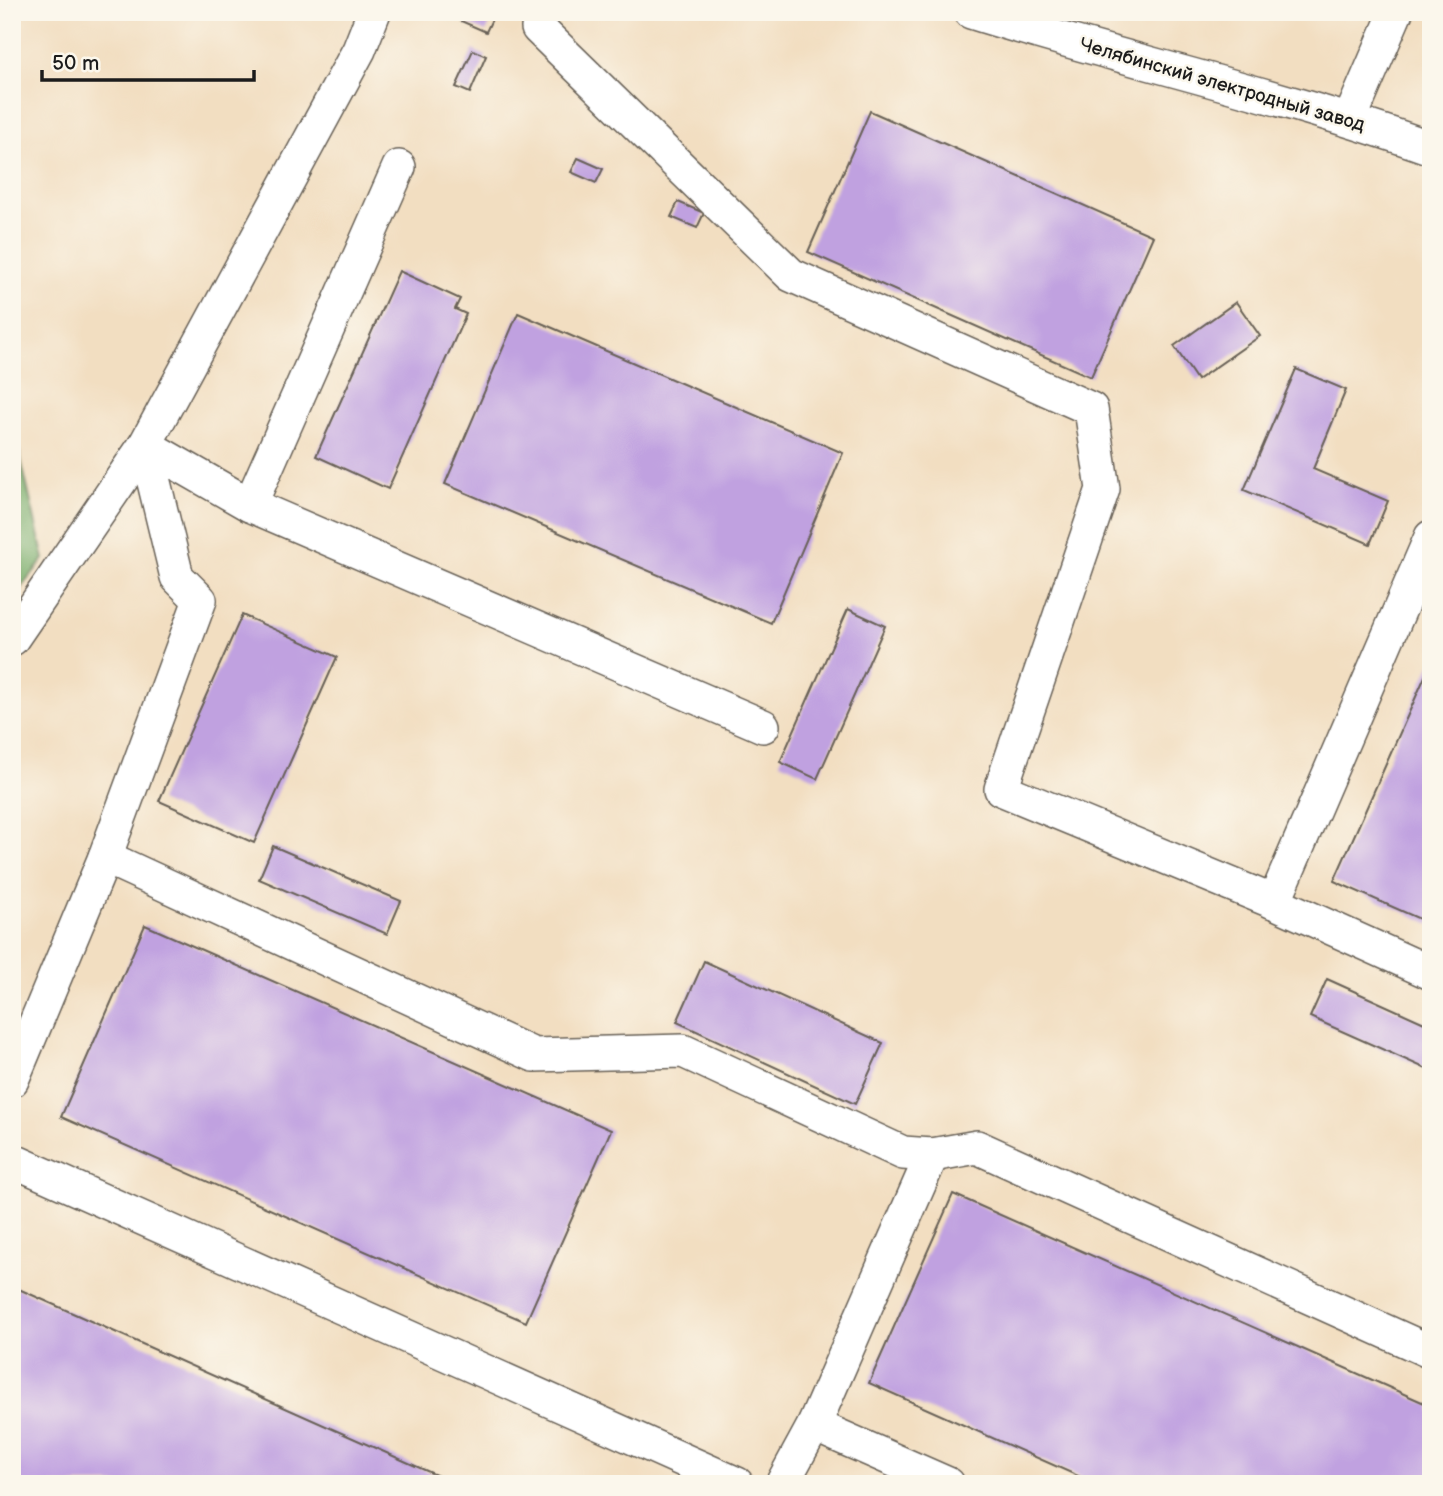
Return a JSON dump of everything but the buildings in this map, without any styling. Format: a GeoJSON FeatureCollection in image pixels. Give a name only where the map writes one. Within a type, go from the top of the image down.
{"type":"FeatureCollection","features":[{"type":"Feature","properties":{"kind":"street"},"geometry":{"type":"LineString","coordinates":[[12,639],[145,446],[359,50],[373,12]]}},
{"type":"Feature","properties":{"kind":"street","name":"Челябинский электродный завод"},"geometry":{"type":"LineString","coordinates":[[971,12],[1029,31],[1350,119],[1431,148]]}},
{"type":"Feature","properties":{"kind":"street"},"geometry":{"type":"LineString","coordinates":[[1350,119],[1396,12]]}},
{"type":"Feature","properties":{"kind":"street"},"geometry":{"type":"LineString","coordinates":[[538,29],[791,275],[1091,409],[1103,489],[1001,789],[1274,902],[1431,973]]}},
{"type":"Feature","properties":{"kind":"street"},"geometry":{"type":"LineString","coordinates":[[250,505],[399,167]]}},
{"type":"Feature","properties":{"kind":"street"},"geometry":{"type":"LineString","coordinates":[[145,446],[250,505],[763,726]]}},
{"type":"Feature","properties":{"kind":"street"},"geometry":{"type":"LineString","coordinates":[[12,1080],[105,857],[200,600],[177,577],[145,446]]}},
{"type":"Feature","properties":{"kind":"street"},"geometry":{"type":"LineString","coordinates":[[1274,902],[1431,537]]}},
{"type":"Feature","properties":{"kind":"street"},"geometry":{"type":"LineString","coordinates":[[105,857],[534,1055],[683,1051],[903,1153],[932,1155],[977,1147],[1431,1352]]}},
{"type":"Feature","properties":{"kind":"street"},"geometry":{"type":"LineString","coordinates":[[782,1484],[814,1425],[932,1155]]}},
{"type":"Feature","properties":{"kind":"street"},"geometry":{"type":"LineString","coordinates":[[12,1160],[737,1484]]}},
{"type":"Feature","properties":{"kind":"street"},"geometry":{"type":"LineString","coordinates":[[814,1425],[948,1484]]}},
{"type":"Feature","properties":{"kind":"green space"},"geometry":{"type":"Polygon","coordinates":[[[12,421],[44,559],[12,599],[12,421]]]}}]}
